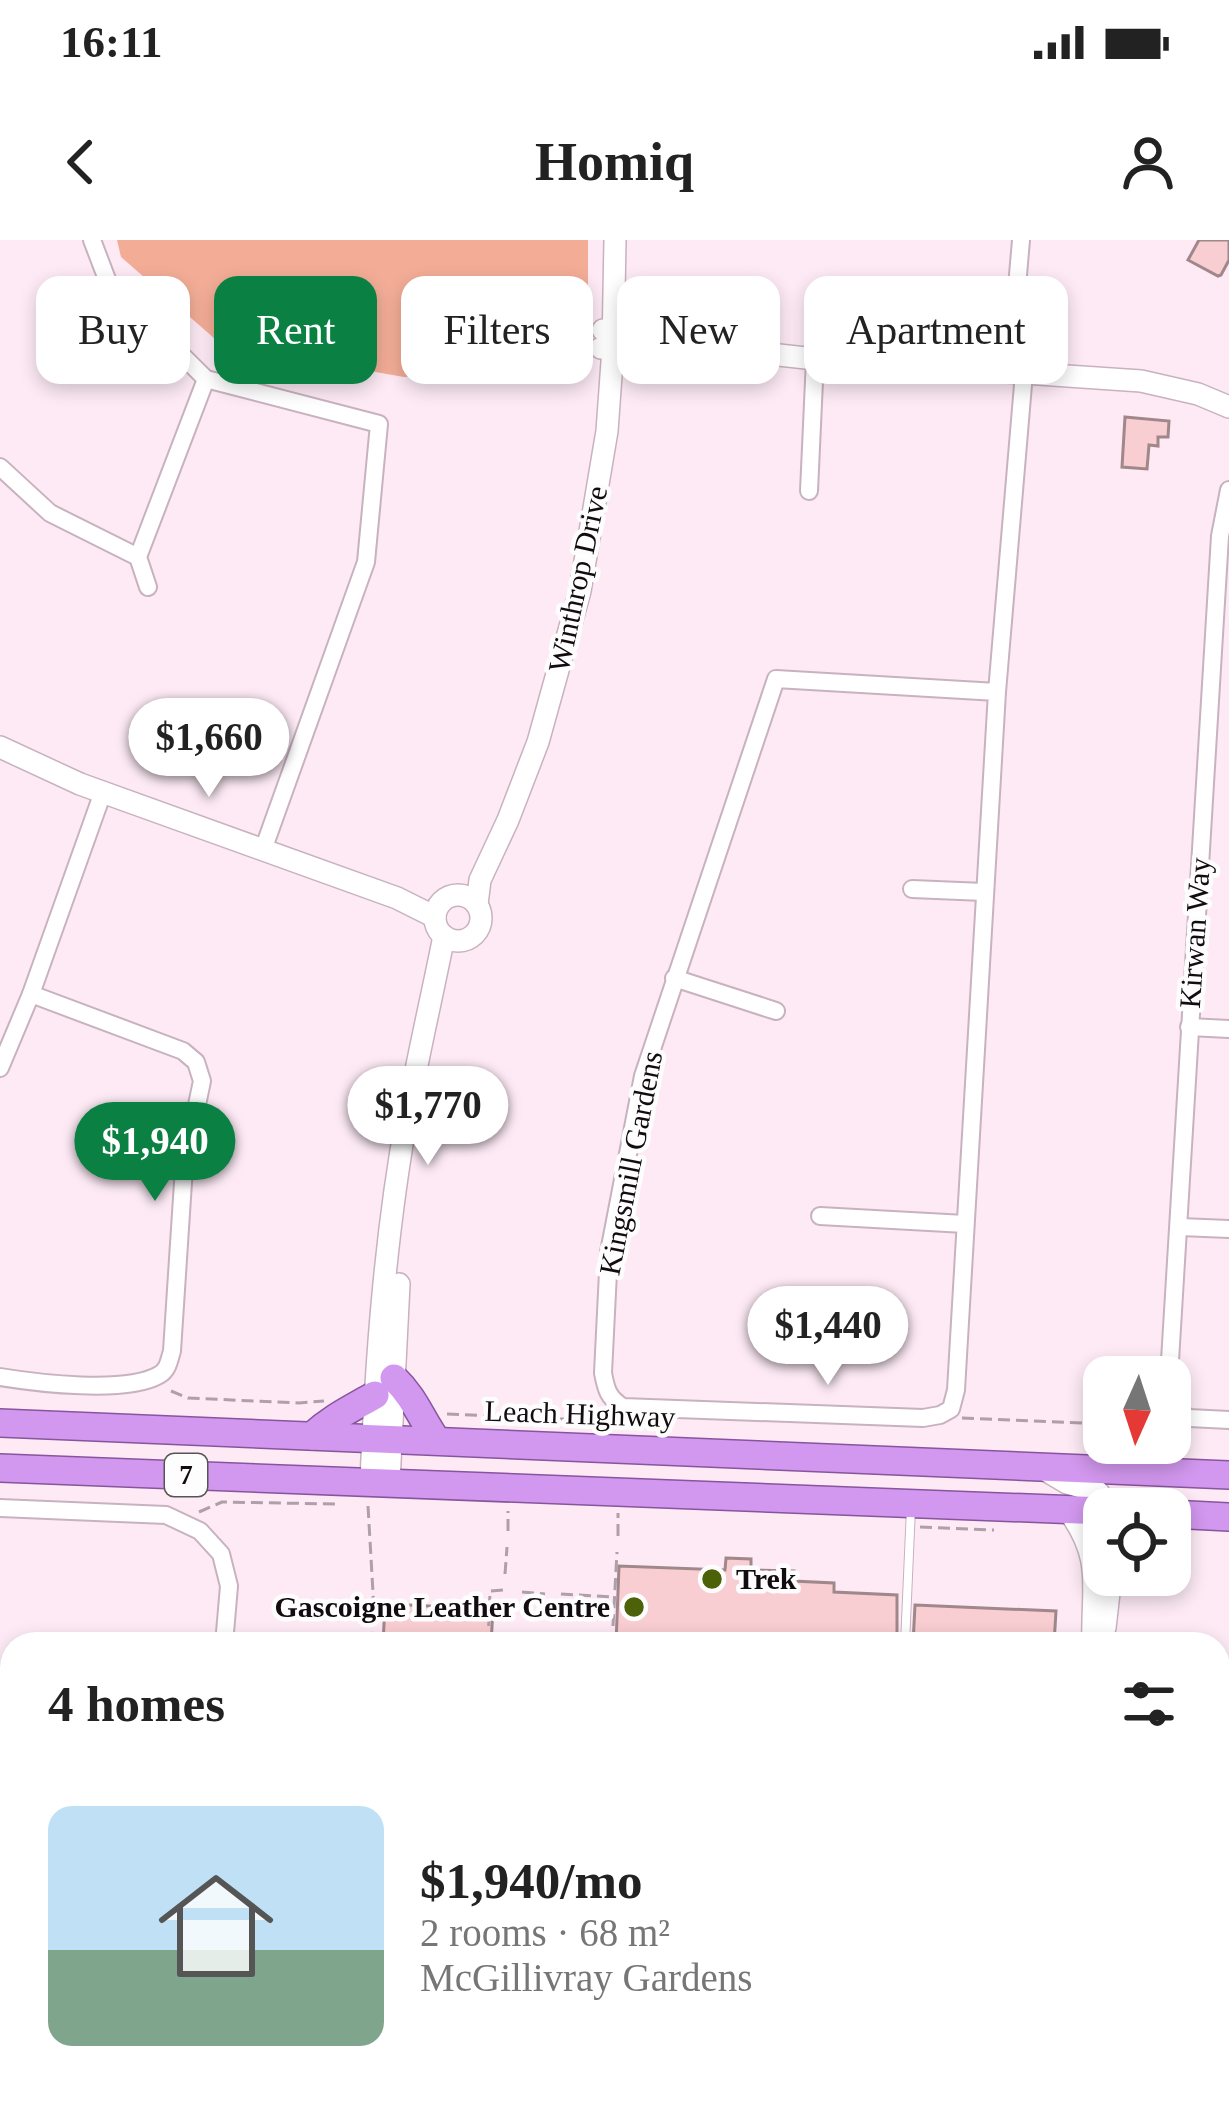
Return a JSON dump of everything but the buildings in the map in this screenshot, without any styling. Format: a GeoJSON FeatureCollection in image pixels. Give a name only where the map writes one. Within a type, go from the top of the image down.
{"type":"FeatureCollection","features":[{"type":"Feature","properties":{"kind":"highway"},"geometry":{"type":"LineString","coordinates":[[312,1436],[335,1415],[353,1409],[385,1386],[411,1394],[420,1415],[438,1427]]}},
{"type":"Feature","properties":{"kind":"highway","name":"Leach Highway"},"geometry":{"type":"LineString","coordinates":[[0,1423],[381,1438],[438,1427],[1229,1474]]}},
{"type":"Feature","properties":{"kind":"highway","name":"7"},"geometry":{"type":"LineString","coordinates":[[0,1468],[376,1487],[1083,1510]]}},
{"type":"Feature","properties":{"kind":"highway"},"geometry":{"type":"LineString","coordinates":[[1191,1518],[1229,1517]]}},
{"type":"Feature","properties":{"kind":"street"},"geometry":{"type":"LineString","coordinates":[[92,240],[108,282],[206,379],[379,424],[366,562],[263,850]]}},
{"type":"Feature","properties":{"kind":"street","name":"Winthrop Drive"},"geometry":{"type":"LineString","coordinates":[[603,240],[608,339]]}},
{"type":"Feature","properties":{"kind":"street","name":"Winthrop Drive"},"geometry":{"type":"LineString","coordinates":[[376,1487],[410,1178],[449,969],[452,916],[524,739],[564,607],[608,339],[615,240]]}},
{"type":"Feature","properties":{"kind":"street"},"geometry":{"type":"LineString","coordinates":[[1018,276],[1021,240]]}},
{"type":"Feature","properties":{"kind":"street"},"geometry":{"type":"LineString","coordinates":[[608,339],[673,336],[699,346],[804,358]]}},
{"type":"Feature","properties":{"kind":"street"},"geometry":{"type":"LineString","coordinates":[[1068,377],[1141,381],[1198,394],[1229,407]]}},
{"type":"Feature","properties":{"kind":"street"},"geometry":{"type":"LineString","coordinates":[[148,587],[138,557],[206,379]]}},
{"type":"Feature","properties":{"kind":"street"},"geometry":{"type":"LineString","coordinates":[[809,491],[813,384]]}},
{"type":"Feature","properties":{"kind":"street"},"geometry":{"type":"LineString","coordinates":[[612,1401],[622,1407],[923,1418],[951,1409],[956,1390],[997,692],[1023,384]]}},
{"type":"Feature","properties":{"kind":"street"},"geometry":{"type":"LineString","coordinates":[[0,467],[50,513],[138,557]]}},
{"type":"Feature","properties":{"kind":"street","name":"Kirwan Way"},"geometry":{"type":"LineString","coordinates":[[1171,1356],[1189,1027],[1220,663],[1220,536],[1229,490]]}},
{"type":"Feature","properties":{"kind":"street","name":"Kingsmill Gardens"},"geometry":{"type":"LineString","coordinates":[[612,1401],[603,1373],[609,1252],[643,1076],[776,679],[997,692]]}},
{"type":"Feature","properties":{"kind":"street"},"geometry":{"type":"LineString","coordinates":[[0,747],[103,792],[452,916]]}},
{"type":"Feature","properties":{"kind":"street"},"geometry":{"type":"LineString","coordinates":[[0,1068],[103,792]]}},
{"type":"Feature","properties":{"kind":"street"},"geometry":{"type":"LineString","coordinates":[[912,889],[984,892]]}},
{"type":"Feature","properties":{"kind":"street"},"geometry":{"type":"LineString","coordinates":[[674,978],[776,1011]]}},
{"type":"Feature","properties":{"kind":"street"},"geometry":{"type":"LineString","coordinates":[[0,1377],[54,1385],[120,1383],[159,1376],[167,1368],[184,1167],[202,1082],[196,1062],[183,1051],[31,994]]}},
{"type":"Feature","properties":{"kind":"street"},"geometry":{"type":"LineString","coordinates":[[1189,1027],[1229,1029]]}},
{"type":"Feature","properties":{"kind":"street"},"geometry":{"type":"LineString","coordinates":[[820,1216],[965,1225]]}},
{"type":"Feature","properties":{"kind":"street"},"geometry":{"type":"LineString","coordinates":[[1180,1227],[1229,1229]]}},
{"type":"Feature","properties":{"kind":"street"},"geometry":{"type":"LineString","coordinates":[[1191,1418],[1229,1420]]}},
{"type":"Feature","properties":{"kind":"street"},"geometry":{"type":"LineString","coordinates":[[1040,1466],[1084,1488]]}},
{"type":"Feature","properties":{"kind":"street"},"geometry":{"type":"LineString","coordinates":[[0,1508],[166,1515],[200,1531],[220,1554],[229,1586],[225,1632]]}},
{"type":"Feature","properties":{"kind":"street"},"geometry":{"type":"LineString","coordinates":[[1068,1510],[1092,1554],[1093,1632]]}},
{"type":"Feature","properties":{"kind":"street"},"geometry":{"type":"LineString","coordinates":[[1104,1632],[1109,1596]]}},
{"type":"Feature","properties":{"kind":"lane"},"geometry":{"type":"LineString","coordinates":[[905,1632],[911,1503]]}},
{"type":"Feature","properties":{"kind":"path"},"geometry":{"type":"LineString","coordinates":[[171,1390],[188,1398],[322,1401]]}},
{"type":"Feature","properties":{"kind":"path"},"geometry":{"type":"LineString","coordinates":[[438,1427],[584,1420],[612,1401]]}},
{"type":"Feature","properties":{"kind":"path"},"geometry":{"type":"LineString","coordinates":[[951,1409],[954,1418],[1083,1423]]}},
{"type":"Feature","properties":{"kind":"path"},"geometry":{"type":"LineString","coordinates":[[373,1632],[376,1487]]}},
{"type":"Feature","properties":{"kind":"path"},"geometry":{"type":"LineString","coordinates":[[182,1522],[222,1502],[350,1503]]}},
{"type":"Feature","properties":{"kind":"path"},"geometry":{"type":"LineString","coordinates":[[508,1509],[508,1531]]}},
{"type":"Feature","properties":{"kind":"path"},"geometry":{"type":"LineString","coordinates":[[618,1514],[618,1536]]}},
{"type":"Feature","properties":{"kind":"path"},"geometry":{"type":"LineString","coordinates":[[505,1574],[507,1547]]}},
{"type":"Feature","properties":{"kind":"path"},"geometry":{"type":"LineString","coordinates":[[613,1632],[617,1552]]}},
{"type":"Feature","properties":{"kind":"path"},"geometry":{"type":"LineString","coordinates":[[488,1632],[490,1591],[505,1591]]}},
{"type":"Feature","properties":{"kind":"path"},"geometry":{"type":"LineString","coordinates":[[522,1592],[544,1594]]}},
{"type":"Feature","properties":{"kind":"path"},"geometry":{"type":"LineString","coordinates":[[561,1594],[615,1597]]}},
{"type":"Feature","properties":{"kind":"shaded area"},"geometry":{"type":"Polygon","coordinates":[[[117,240],[588,240],[588,276],[401,276],[401,376],[377,372],[377,276],[214,276],[214,338],[190,317],[190,276],[143,276],[121,257],[117,240]]]}},
{"type":"Feature","properties":{"kind":"place","name":"Trek"},"geometry":{"type":"Point","coordinates":[712,1579]}},
{"type":"Feature","properties":{"kind":"place","name":"Gascoigne Leather Centre"},"geometry":{"type":"Point","coordinates":[634,1607]}}]}
